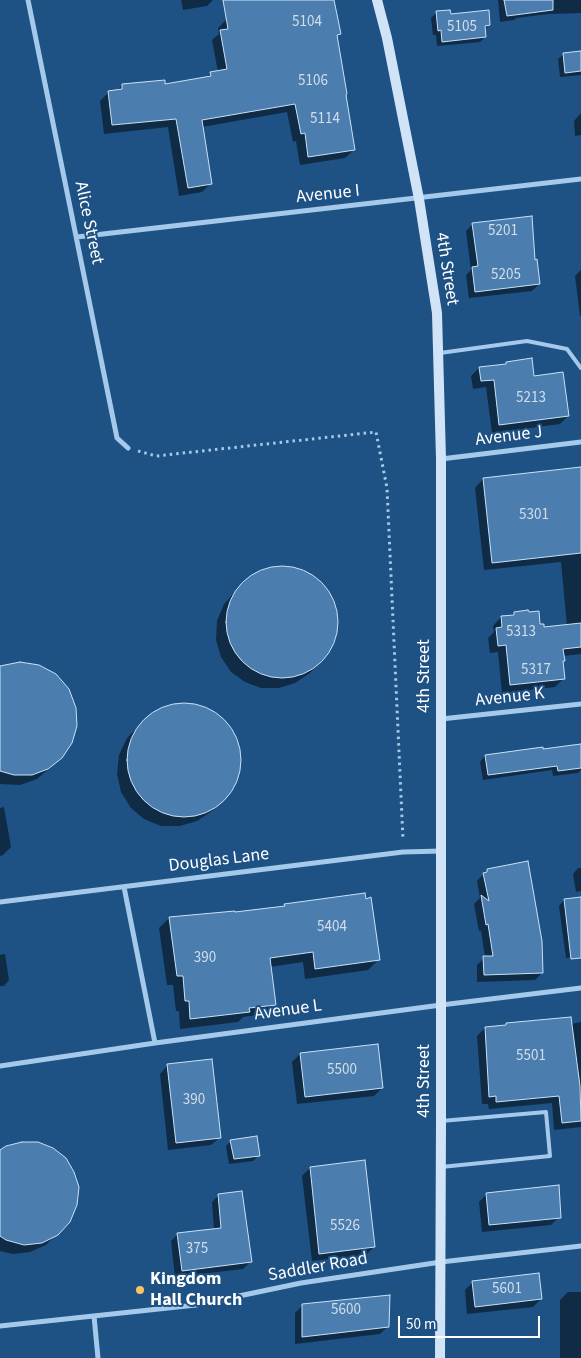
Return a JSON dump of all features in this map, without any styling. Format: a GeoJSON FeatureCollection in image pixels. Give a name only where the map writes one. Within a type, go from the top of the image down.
{"type":"FeatureCollection","features":[{"type":"Feature","properties":{"kind":"main road","name":"4th Street"},"geometry":{"type":"LineString","coordinates":[[378,0],[419,199],[437,313],[439,353],[441,459],[440,1358]]}},
{"type":"Feature","properties":{"kind":"street","name":"Alice Street"},"geometry":{"type":"LineString","coordinates":[[28,0],[118,438],[128,448]]}},
{"type":"Feature","properties":{"kind":"street","name":"Avenue I"},"geometry":{"type":"LineString","coordinates":[[77,237],[581,180]]}},
{"type":"Feature","properties":{"kind":"street","name":"Avenue J"},"geometry":{"type":"LineString","coordinates":[[441,459],[581,442]]}},
{"type":"Feature","properties":{"kind":"street","name":"Avenue K"},"geometry":{"type":"LineString","coordinates":[[441,719],[581,704]]}},
{"type":"Feature","properties":{"kind":"street","name":"Douglas Lane"},"geometry":{"type":"LineString","coordinates":[[0,902],[403,852],[441,851]]}},
{"type":"Feature","properties":{"kind":"street"},"geometry":{"type":"LineString","coordinates":[[124,887],[155,1042]]}},
{"type":"Feature","properties":{"kind":"street","name":"Avenue L"},"geometry":{"type":"LineString","coordinates":[[0,1066],[155,1042],[581,988]]}},
{"type":"Feature","properties":{"kind":"street","name":"Saddler Road"},"geometry":{"type":"LineString","coordinates":[[0,1326],[196,1305],[301,1283],[441,1262],[581,1246]]}},
{"type":"Feature","properties":{"kind":"street"},"geometry":{"type":"LineString","coordinates":[[94,1316],[98,1358]]}},
{"type":"Feature","properties":{"kind":"lane"},"geometry":{"type":"LineString","coordinates":[[439,353],[527,341],[567,349],[581,368]]}},
{"type":"Feature","properties":{"kind":"lane"},"geometry":{"type":"LineString","coordinates":[[441,1121],[546,1112],[550,1156],[441,1167]]}},
{"type":"Feature","properties":{"kind":"path"},"geometry":{"type":"LineString","coordinates":[[128,448],[156,456],[376,432],[387,488],[403,852]]}},
{"type":"Feature","properties":{"kind":"building"},"geometry":{"type":"Polygon","coordinates":[[[223,0],[334,0],[341,34],[337,35],[355,150],[308,157],[305,133],[301,134],[295,104],[202,120],[212,184],[188,188],[176,119],[112,125],[108,91],[122,89],[122,84],[165,80],[165,84],[211,76],[210,72],[227,69],[220,30],[228,29],[223,0]]]}},
{"type":"Feature","properties":{"kind":"building"},"geometry":{"type":"Polygon","coordinates":[[[504,0],[553,0],[553,10],[507,16],[504,0]]]}},
{"type":"Feature","properties":{"kind":"building"},"geometry":{"type":"Polygon","coordinates":[[[450,10],[451,14],[489,10],[490,25],[485,26],[486,37],[442,42],[441,30],[438,31],[436,11],[450,10]]]}},
{"type":"Feature","properties":{"kind":"building"},"geometry":{"type":"Polygon","coordinates":[[[581,51],[581,71],[565,73],[563,53],[581,51]]]}},
{"type":"Feature","properties":{"kind":"building"},"geometry":{"type":"Polygon","coordinates":[[[532,216],[535,260],[537,259],[540,284],[475,292],[472,267],[478,266],[472,223],[532,216]]]}},
{"type":"Feature","properties":{"kind":"building"},"geometry":{"type":"Polygon","coordinates":[[[532,358],[534,376],[563,372],[569,416],[499,425],[494,380],[481,381],[479,367],[506,364],[506,362],[532,358]]]}},
{"type":"Feature","properties":{"kind":"building"},"geometry":{"type":"Polygon","coordinates":[[[581,467],[581,553],[492,563],[483,478],[581,467]]]}},
{"type":"Feature","properties":{"kind":"building"},"geometry":{"type":"Polygon","coordinates":[[[282,566],[304,570],[322,582],[334,600],[338,622],[334,644],[322,662],[304,674],[282,678],[260,674],[242,662],[230,644],[226,622],[230,600],[242,582],[260,570],[282,566]]]}},
{"type":"Feature","properties":{"kind":"building"},"geometry":{"type":"Polygon","coordinates":[[[528,610],[529,612],[539,611],[540,624],[544,624],[544,627],[581,623],[581,647],[563,649],[565,679],[510,685],[506,645],[498,646],[496,628],[502,627],[501,616],[514,615],[514,612],[528,610]]]}},
{"type":"Feature","properties":{"kind":"building"},"geometry":{"type":"Polygon","coordinates":[[[20,662],[39,665],[56,674],[69,689],[76,708],[77,726],[72,743],[62,758],[48,769],[32,775],[14,775],[0,771],[0,666],[20,662]]]}},
{"type":"Feature","properties":{"kind":"building"},"geometry":{"type":"Polygon","coordinates":[[[184,703],[206,707],[224,720],[237,738],[241,760],[237,782],[224,800],[206,813],[184,817],[162,813],[144,800],[131,782],[127,760],[131,738],[144,720],[162,707],[184,703]]]}},
{"type":"Feature","properties":{"kind":"building"},"geometry":{"type":"Polygon","coordinates":[[[581,744],[581,768],[558,771],[557,766],[488,775],[485,755],[581,744]]]}},
{"type":"Feature","properties":{"kind":"building"},"geometry":{"type":"Polygon","coordinates":[[[528,861],[542,941],[543,973],[484,975],[483,956],[493,956],[481,895],[489,901],[483,873],[487,872],[487,869],[528,861]]]}},
{"type":"Feature","properties":{"kind":"building"},"geometry":{"type":"Polygon","coordinates":[[[365,893],[366,899],[371,897],[380,960],[315,969],[313,952],[270,958],[276,1005],[249,1008],[250,1012],[190,1019],[189,1001],[185,1001],[183,976],[177,976],[169,917],[285,906],[284,904],[365,893]]]}},
{"type":"Feature","properties":{"kind":"building"},"geometry":{"type":"Polygon","coordinates":[[[581,897],[581,958],[571,959],[564,899],[581,897]]]}},
{"type":"Feature","properties":{"kind":"building"},"geometry":{"type":"Polygon","coordinates":[[[571,1017],[580,1086],[581,1121],[562,1123],[559,1096],[496,1102],[496,1096],[489,1097],[485,1027],[506,1025],[506,1023],[571,1017]]]}},
{"type":"Feature","properties":{"kind":"building"},"geometry":{"type":"Polygon","coordinates":[[[378,1044],[383,1088],[305,1097],[300,1053],[378,1044]]]}},
{"type":"Feature","properties":{"kind":"building"},"geometry":{"type":"Polygon","coordinates":[[[212,1059],[221,1138],[176,1143],[167,1064],[212,1059]]]}},
{"type":"Feature","properties":{"kind":"building"},"geometry":{"type":"Polygon","coordinates":[[[257,1136],[260,1156],[234,1159],[230,1140],[257,1136]]]}},
{"type":"Feature","properties":{"kind":"building"},"geometry":{"type":"Polygon","coordinates":[[[22,1142],[38,1142],[53,1148],[66,1158],[74,1172],[79,1187],[77,1205],[70,1222],[58,1235],[42,1243],[24,1245],[6,1240],[0,1236],[0,1150],[6,1146],[22,1142]]]}},
{"type":"Feature","properties":{"kind":"building"},"geometry":{"type":"Polygon","coordinates":[[[365,1160],[375,1247],[319,1254],[310,1167],[365,1160]]]}},
{"type":"Feature","properties":{"kind":"building"},"geometry":{"type":"Polygon","coordinates":[[[559,1185],[561,1218],[489,1225],[486,1193],[559,1185]]]}},
{"type":"Feature","properties":{"kind":"building"},"geometry":{"type":"Polygon","coordinates":[[[242,1191],[252,1262],[182,1271],[177,1233],[221,1228],[218,1194],[242,1191]]]}},
{"type":"Feature","properties":{"kind":"building"},"geometry":{"type":"Polygon","coordinates":[[[539,1273],[542,1299],[475,1307],[472,1281],[539,1273]]]}},
{"type":"Feature","properties":{"kind":"building"},"geometry":{"type":"Polygon","coordinates":[[[390,1295],[389,1327],[302,1337],[302,1304],[390,1295]]]}},
{"type":"Feature","properties":{"kind":"place","name":"Kingdom Hall Church"},"geometry":{"type":"Point","coordinates":[140,1290]}}]}
